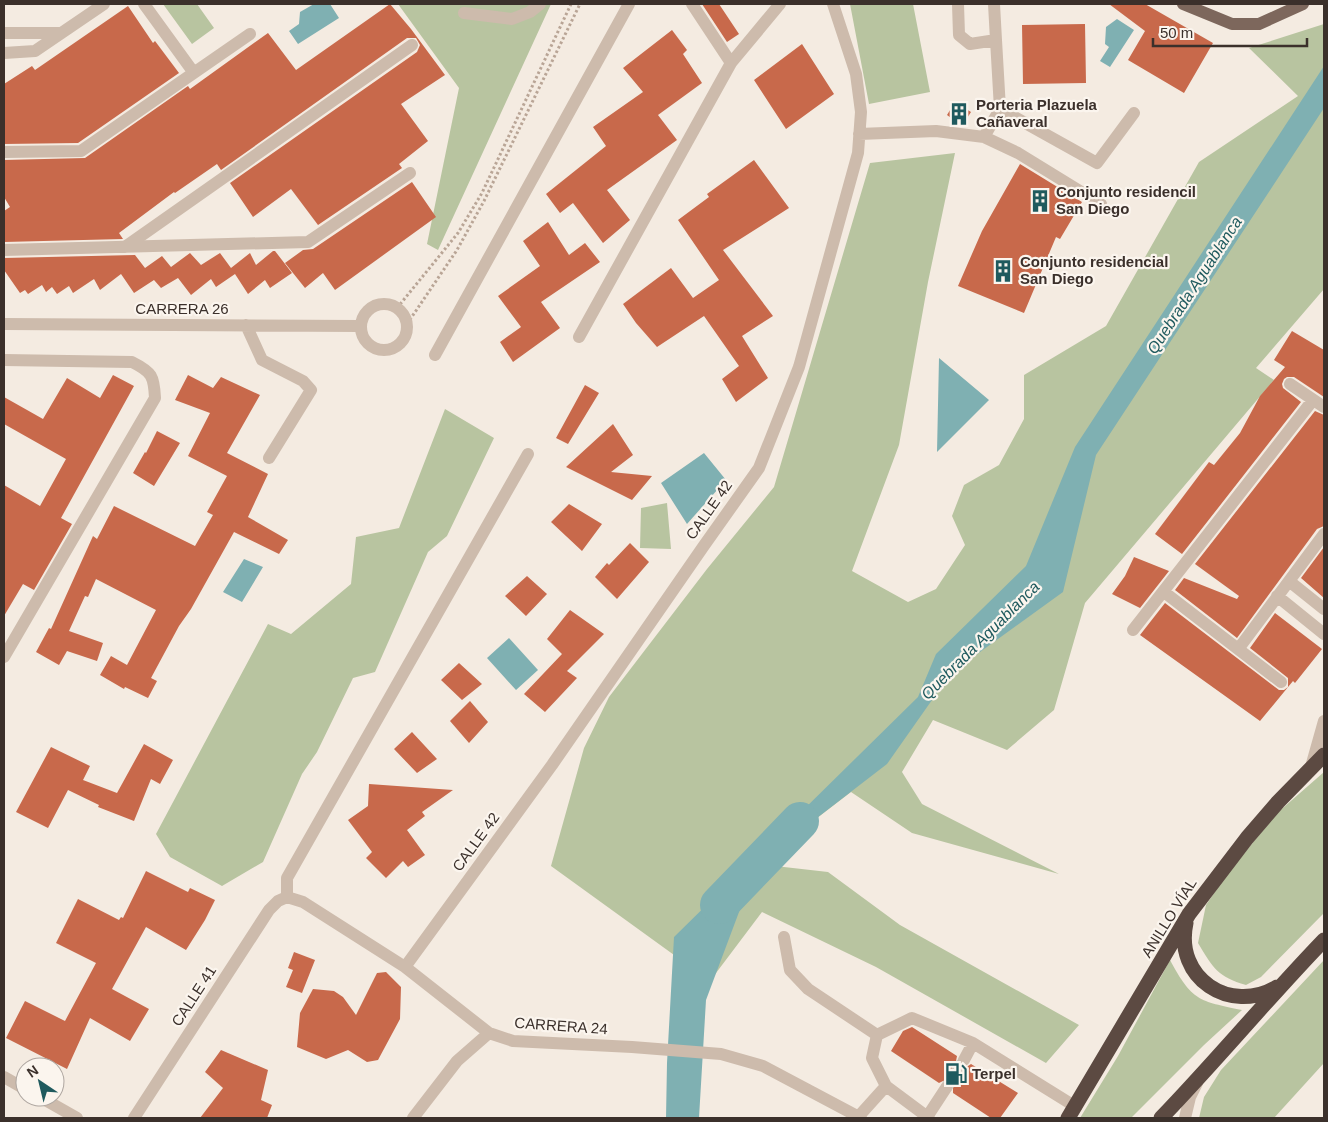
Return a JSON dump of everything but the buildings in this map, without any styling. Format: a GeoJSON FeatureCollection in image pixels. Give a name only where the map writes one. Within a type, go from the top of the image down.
{"type":"FeatureCollection","features":[{"type":"Feature","properties":{"kind":"highway","name":"ANILLO VÍAL"},"geometry":{"type":"LineString","coordinates":[[1072,1113],[1189,914],[1247,838],[1324,755]]}},
{"type":"Feature","properties":{"kind":"highway"},"geometry":{"type":"LineString","coordinates":[[1189,914],[1184,934],[1186,955],[1196,974],[1211,988],[1230,996],[1251,996],[1271,990],[1288,978]]}},
{"type":"Feature","properties":{"kind":"highway"},"geometry":{"type":"LineString","coordinates":[[1161,1118],[1200,1078],[1324,940]]}},
{"type":"Feature","properties":{"kind":"main road"},"geometry":{"type":"LineString","coordinates":[[1183,4],[1232,24],[1259,24],[1303,4]]}},
{"type":"Feature","properties":{"kind":"main road"},"geometry":{"type":"LineString","coordinates":[[1207,4],[1232,24]]}},
{"type":"Feature","properties":{"kind":"street"},"geometry":{"type":"LineString","coordinates":[[4,53],[35,51],[104,4]]}},
{"type":"Feature","properties":{"kind":"street"},"geometry":{"type":"LineString","coordinates":[[144,4],[194,73]]}},
{"type":"Feature","properties":{"kind":"street"},"geometry":{"type":"LineString","coordinates":[[464,13],[512,19],[530,12],[540,4]]}},
{"type":"Feature","properties":{"kind":"street"},"geometry":{"type":"LineString","coordinates":[[435,355],[629,4]]}},
{"type":"Feature","properties":{"kind":"street"},"geometry":{"type":"LineString","coordinates":[[692,4],[731,64]]}},
{"type":"Feature","properties":{"kind":"street"},"geometry":{"type":"LineString","coordinates":[[579,337],[731,64],[780,4]]}},
{"type":"Feature","properties":{"kind":"street","name":"CALLE 42"},"geometry":{"type":"LineString","coordinates":[[405,966],[552,765],[702,547],[759,468],[800,368],[858,153],[860,112],[856,74],[833,4]]}},
{"type":"Feature","properties":{"kind":"street"},"geometry":{"type":"LineString","coordinates":[[958,4],[959,35],[970,44],[996,40]]}},
{"type":"Feature","properties":{"kind":"street"},"geometry":{"type":"LineString","coordinates":[[984,138],[1000,109],[994,4]]}},
{"type":"Feature","properties":{"kind":"street"},"geometry":{"type":"LineString","coordinates":[[4,33],[60,33]]}},
{"type":"Feature","properties":{"kind":"street"},"geometry":{"type":"LineString","coordinates":[[4,152],[81,151],[250,34]]}},
{"type":"Feature","properties":{"kind":"street"},"geometry":{"type":"LineString","coordinates":[[125,247],[412,45]]}},
{"type":"Feature","properties":{"kind":"street"},"geometry":{"type":"LineString","coordinates":[[1000,109],[1097,163],[1134,113]]}},
{"type":"Feature","properties":{"kind":"street"},"geometry":{"type":"LineString","coordinates":[[859,134],[936,131],[984,138],[1018,153],[1101,204]]}},
{"type":"Feature","properties":{"kind":"street"},"geometry":{"type":"LineString","coordinates":[[4,250],[308,242],[410,173]]}},
{"type":"Feature","properties":{"kind":"street"},"geometry":{"type":"LineString","coordinates":[[388,304],[397,308],[407,324],[406,334],[401,342],[394,348],[384,351],[374,349],[367,343],[362,335],[360,326],[363,316],[370,309],[378,305],[388,304]]}},
{"type":"Feature","properties":{"kind":"street","name":"CARRERA 26"},"geometry":{"type":"LineString","coordinates":[[4,324],[360,326]]}},
{"type":"Feature","properties":{"kind":"street"},"geometry":{"type":"LineString","coordinates":[[246,325],[262,360],[303,381],[311,390],[269,458]]}},
{"type":"Feature","properties":{"kind":"street"},"geometry":{"type":"LineString","coordinates":[[4,360],[132,362],[145,368],[154,380],[155,398],[4,657]]}},
{"type":"Feature","properties":{"kind":"street"},"geometry":{"type":"LineString","coordinates":[[1133,630],[1319,403],[1290,384]]}},
{"type":"Feature","properties":{"kind":"street"},"geometry":{"type":"LineString","coordinates":[[287,896],[287,878],[528,454]]}},
{"type":"Feature","properties":{"kind":"street"},"geometry":{"type":"LineString","coordinates":[[1239,648],[1324,534]]}},
{"type":"Feature","properties":{"kind":"street"},"geometry":{"type":"LineString","coordinates":[[1289,581],[1324,609]]}},
{"type":"Feature","properties":{"kind":"street"},"geometry":{"type":"LineString","coordinates":[[1164,592],[1281,682]]}},
{"type":"Feature","properties":{"kind":"street"},"geometry":{"type":"LineString","coordinates":[[1277,596],[1324,634]]}},
{"type":"Feature","properties":{"kind":"street"},"geometry":{"type":"LineString","coordinates":[[1311,767],[1324,722]]}},
{"type":"Feature","properties":{"kind":"street","name":"CARRERA 24"},"geometry":{"type":"LineString","coordinates":[[287,896],[303,902],[405,966],[489,1033],[513,1041],[721,1054],[763,1066],[860,1117]]}},
{"type":"Feature","properties":{"kind":"street","name":"CALLE 41"},"geometry":{"type":"LineString","coordinates":[[134,1118],[269,910],[278,901],[287,896]]}},
{"type":"Feature","properties":{"kind":"street"},"geometry":{"type":"LineString","coordinates":[[784,937],[790,970],[808,989],[877,1034]]}},
{"type":"Feature","properties":{"kind":"street"},"geometry":{"type":"LineString","coordinates":[[877,1034],[912,1018],[973,1044],[1072,1113]]}},
{"type":"Feature","properties":{"kind":"street"},"geometry":{"type":"LineString","coordinates":[[413,1118],[457,1061],[489,1033]]}},
{"type":"Feature","properties":{"kind":"street"},"geometry":{"type":"LineString","coordinates":[[877,1034],[872,1058],[886,1086],[928,1117],[946,1088]]}},
{"type":"Feature","properties":{"kind":"street"},"geometry":{"type":"LineString","coordinates":[[964,1060],[973,1044]]}},
{"type":"Feature","properties":{"kind":"street"},"geometry":{"type":"LineString","coordinates":[[4,1077],[15,1083]]}},
{"type":"Feature","properties":{"kind":"street"},"geometry":{"type":"LineString","coordinates":[[1185,1118],[1190,1096],[1200,1078]]}},
{"type":"Feature","properties":{"kind":"street"},"geometry":{"type":"LineString","coordinates":[[860,1117],[886,1086]]}},
{"type":"Feature","properties":{"kind":"street"},"geometry":{"type":"LineString","coordinates":[[63,1114],[77,1118]]}},
{"type":"Feature","properties":{"kind":"path"},"geometry":{"type":"LineString","coordinates":[[397,308],[458,233],[482,193],[571,4]]}},
{"type":"Feature","properties":{"kind":"path"},"geometry":{"type":"LineString","coordinates":[[407,324],[466,234],[580,4]]}},
{"type":"Feature","properties":{"kind":"green space"},"geometry":{"type":"Polygon","coordinates":[[[163,4],[197,4],[214,28],[192,44],[163,4]]]}},
{"type":"Feature","properties":{"kind":"green space"},"geometry":{"type":"Polygon","coordinates":[[[398,4],[551,4],[438,250],[427,244],[459,88],[398,4]]]}},
{"type":"Feature","properties":{"kind":"green space"},"geometry":{"type":"Polygon","coordinates":[[[850,4],[913,4],[930,92],[869,104],[850,4]]]}},
{"type":"Feature","properties":{"kind":"green space"},"geometry":{"type":"Polygon","coordinates":[[[1324,24],[1324,289],[1256,368],[1274,380],[1085,603],[1054,710],[1007,750],[933,720],[902,772],[922,804],[1059,874],[912,833],[851,792],[757,864],[828,872],[900,925],[1079,1025],[1046,1063],[876,967],[762,912],[710,981],[551,866],[584,748],[609,697],[707,569],[774,487],[870,163],[955,153],[928,282],[899,445],[852,571],[908,602],[936,589],[965,545],[952,516],[964,485],[999,465],[1024,419],[1024,375],[1106,326],[1199,162],[1298,96],[1249,48],[1324,24]]]}},
{"type":"Feature","properties":{"kind":"green space"},"geometry":{"type":"Polygon","coordinates":[[[445,409],[494,438],[447,536],[428,552],[375,672],[353,678],[317,752],[302,774],[263,862],[222,886],[170,857],[156,834],[268,624],[291,634],[351,584],[356,537],[399,528],[445,409]]]}},
{"type":"Feature","properties":{"kind":"green space"},"geometry":{"type":"Polygon","coordinates":[[[667,503],[671,549],[640,548],[641,508],[667,503]]]}},
{"type":"Feature","properties":{"kind":"green space"},"geometry":{"type":"Polygon","coordinates":[[[1324,772],[1324,913],[1261,977],[1246,985],[1229,979],[1212,965],[1198,943],[1206,905],[1225,877],[1276,814],[1324,772]]]}},
{"type":"Feature","properties":{"kind":"green space"},"geometry":{"type":"Polygon","coordinates":[[[1170,960],[1184,984],[1198,997],[1216,1004],[1242,1010],[1131,1118],[1080,1118],[1118,1056],[1170,960]]]}},
{"type":"Feature","properties":{"kind":"green space"},"geometry":{"type":"Polygon","coordinates":[[[1324,960],[1324,1063],[1274,1118],[1199,1118],[1204,1097],[1221,1070],[1324,960]]]}},
{"type":"Feature","properties":{"kind":"water"},"geometry":{"type":"Polygon","coordinates":[[[314,4],[330,4],[339,18],[298,44],[289,31],[299,24],[300,12],[314,4]]]}},
{"type":"Feature","properties":{"kind":"water"},"geometry":{"type":"Polygon","coordinates":[[[1117,19],[1134,30],[1110,67],[1100,61],[1109,47],[1105,44],[1106,27],[1117,19]]]}},
{"type":"Feature","properties":{"kind":"water"},"geometry":{"type":"Polygon","coordinates":[[[1324,66],[1324,108],[1096,455],[1063,592],[951,673],[887,764],[757,864],[706,1000],[699,1118],[666,1118],[674,937],[918,697],[936,654],[1026,566],[1075,447],[1324,66]]]}},
{"type":"Feature","properties":{"kind":"water"},"geometry":{"type":"Polygon","coordinates":[[[939,358],[989,400],[937,452],[939,358]]]}},
{"type":"Feature","properties":{"kind":"water"},"geometry":{"type":"Polygon","coordinates":[[[704,453],[726,480],[687,524],[661,483],[704,453]]]}},
{"type":"Feature","properties":{"kind":"water"},"geometry":{"type":"Polygon","coordinates":[[[244,559],[263,567],[242,602],[223,592],[244,559]]]}},
{"type":"Feature","properties":{"kind":"water"},"geometry":{"type":"Polygon","coordinates":[[[509,638],[538,670],[516,690],[487,658],[509,638]]]}},
{"type":"Feature","properties":{"kind":"waterway","name":"Quebrada Aguablanca"},"geometry":{"type":"LineString","coordinates":[[719,905],[800,821]]}},
{"type":"Feature","properties":{"kind":"tunnel"},"geometry":{"type":"LineString","coordinates":[[946,1088],[964,1060]]}},
{"type":"Feature","properties":{"kind":"place","name":"Porteria Plazuela Cañaveral"},"geometry":{"type":"Point","coordinates":[959,114]}},
{"type":"Feature","properties":{"kind":"place","name":"Conjunto residencil San Diego"},"geometry":{"type":"Point","coordinates":[1040,201]}},
{"type":"Feature","properties":{"kind":"place","name":"Conjunto residencial San Diego"},"geometry":{"type":"Point","coordinates":[1003,271]}},
{"type":"Feature","properties":{"kind":"place","name":"Terpel"},"geometry":{"type":"Point","coordinates":[956,1074]}}]}
